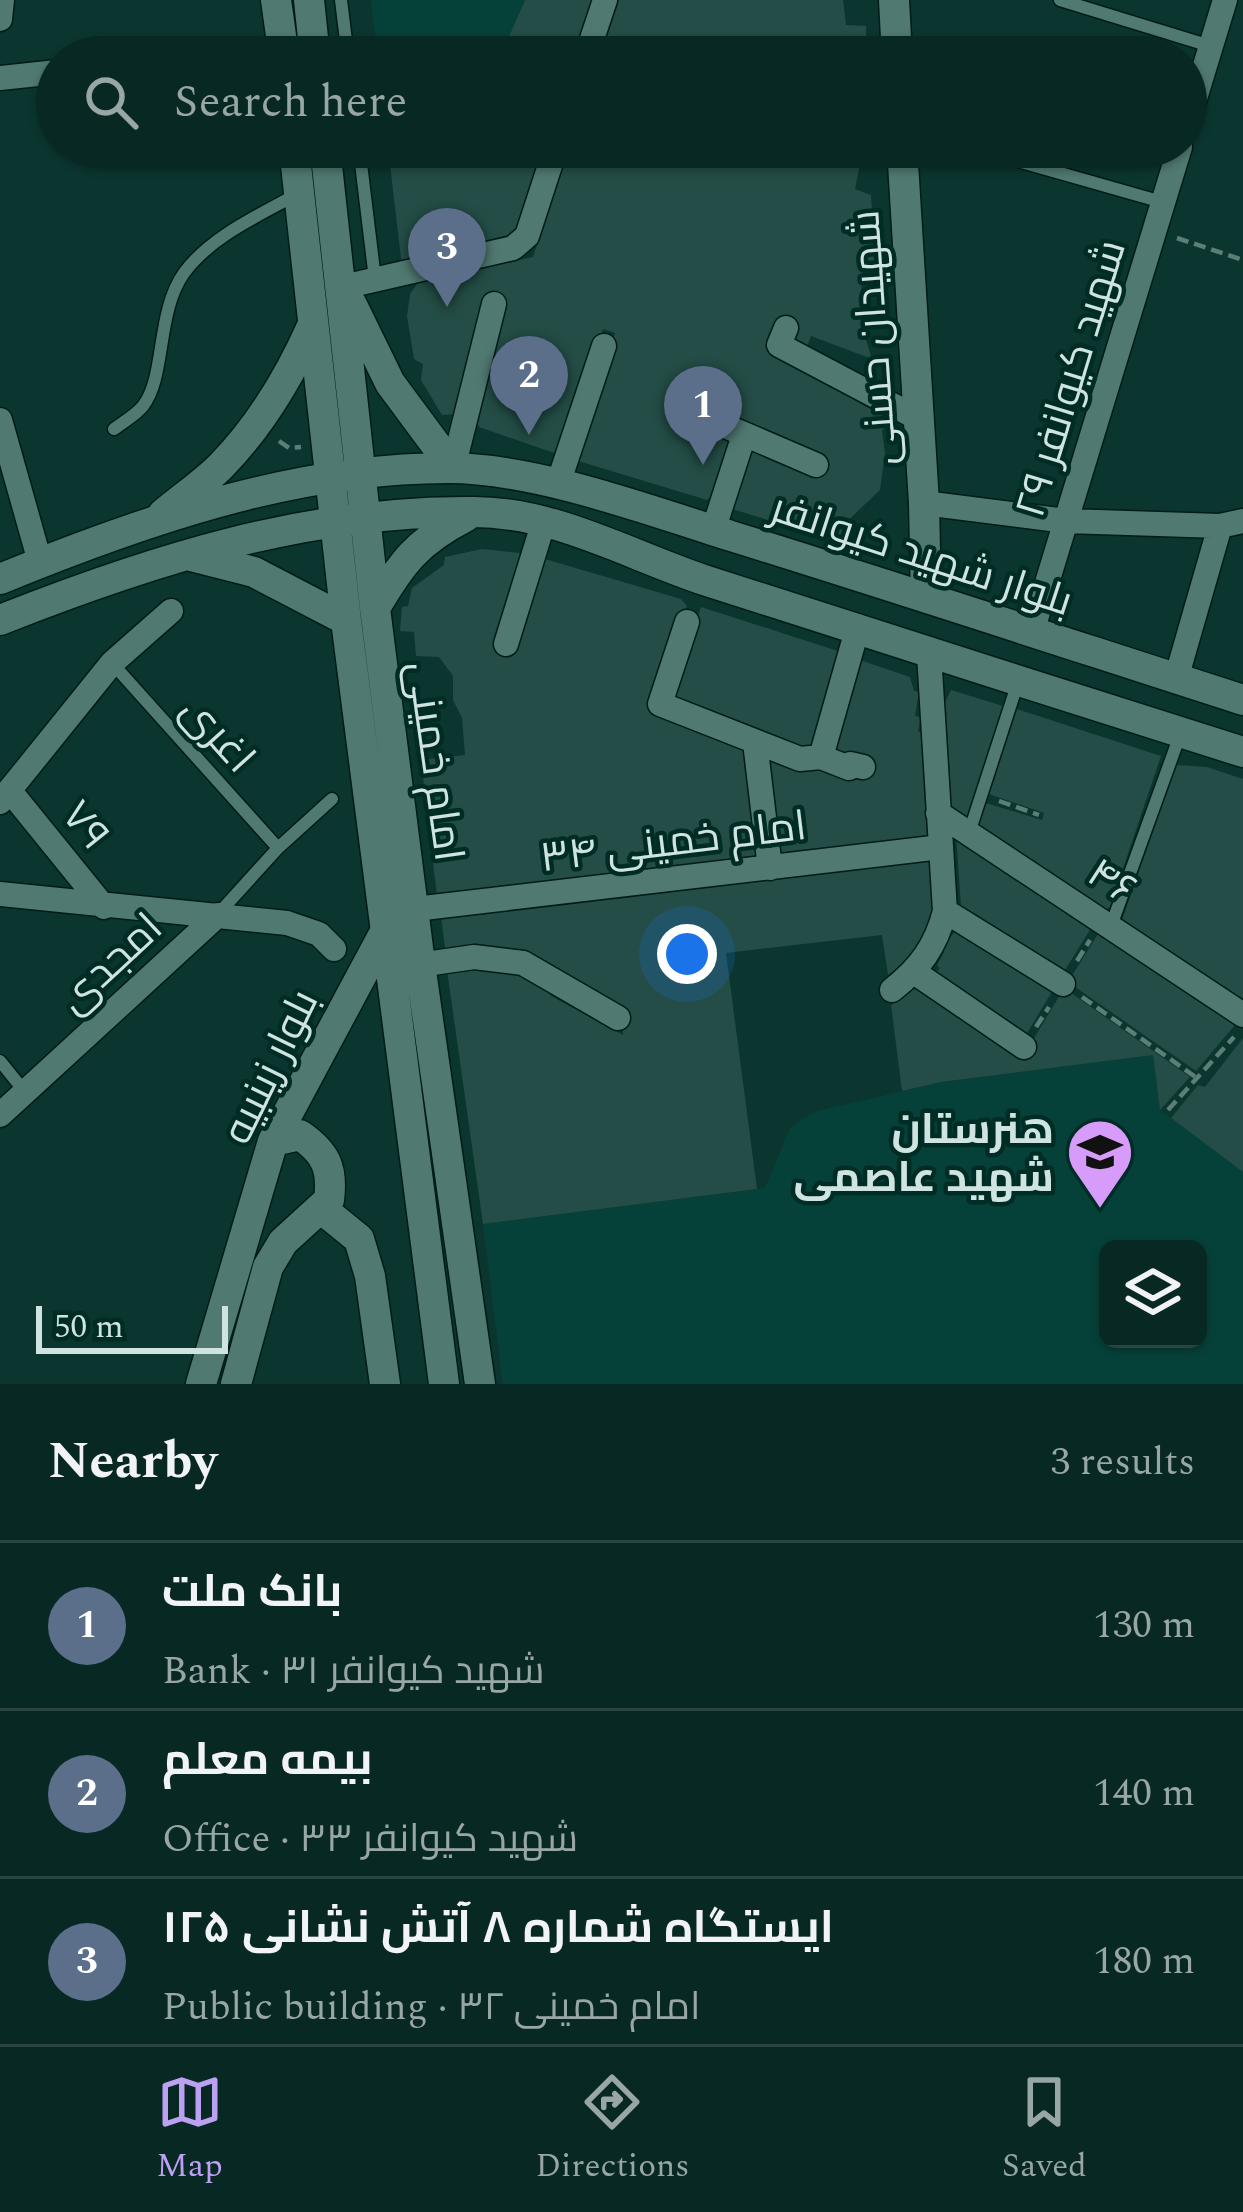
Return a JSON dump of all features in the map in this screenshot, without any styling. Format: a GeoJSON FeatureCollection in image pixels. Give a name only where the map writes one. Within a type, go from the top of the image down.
{"type":"FeatureCollection","features":[{"type":"Feature","properties":{"kind":"main road"},"geometry":{"type":"LineString","coordinates":[[276,0],[281,36]]}},
{"type":"Feature","properties":{"kind":"main road"},"geometry":{"type":"LineString","coordinates":[[309,0],[313,36]]}},
{"type":"Feature","properties":{"kind":"main road"},"geometry":{"type":"LineString","coordinates":[[894,0],[896,36]]}},
{"type":"Feature","properties":{"kind":"main road","name":"امام خمینی"},"geometry":{"type":"LineString","coordinates":[[297,168],[329,479],[350,521]]}},
{"type":"Feature","properties":{"kind":"main road","name":"امام خمینی"},"geometry":{"type":"LineString","coordinates":[[328,168],[361,475],[350,521],[386,930],[405,967],[480,1384]]}},
{"type":"Feature","properties":{"kind":"main road","name":"شهیدان حسنی"},"geometry":{"type":"LineString","coordinates":[[903,168],[929,654]]}},
{"type":"Feature","properties":{"kind":"main road"},"geometry":{"type":"LineString","coordinates":[[343,287],[390,382],[453,468]]}},
{"type":"Feature","properties":{"kind":"main road"},"geometry":{"type":"LineString","coordinates":[[156,520],[220,466],[255,424],[298,358],[313,324]]}},
{"type":"Feature","properties":{"kind":"main road","name":"بلوار شهید کیوانفر"},"geometry":{"type":"LineString","coordinates":[[0,579],[156,520],[293,484],[453,468],[558,484],[926,596],[1243,700]]}},
{"type":"Feature","properties":{"kind":"main road"},"geometry":{"type":"LineString","coordinates":[[181,553],[254,572],[360,614],[429,535],[476,512]]}},
{"type":"Feature","properties":{"kind":"main road"},"geometry":{"type":"LineString","coordinates":[[0,620],[181,553],[299,527],[476,512],[544,521],[929,654],[1243,752]]}},
{"type":"Feature","properties":{"kind":"main road","name":"امام خمینی"},"geometry":{"type":"LineString","coordinates":[[360,614],[415,909],[405,967],[444,1384]]}},
{"type":"Feature","properties":{"kind":"main road","name":"بلوار زینبیه"},"geometry":{"type":"LineString","coordinates":[[201,1384],[273,1141],[386,930]]}},
{"type":"Feature","properties":{"kind":"main road"},"geometry":{"type":"LineString","coordinates":[[236,1384],[268,1267],[284,1242],[329,1200],[332,1174],[321,1150],[300,1135],[273,1141]]}},
{"type":"Feature","properties":{"kind":"main road"},"geometry":{"type":"LineString","coordinates":[[322,1209],[359,1239],[370,1276],[385,1384]]}},
{"type":"Feature","properties":{"kind":"street"},"geometry":{"type":"LineString","coordinates":[[0,19],[2,0]]}},
{"type":"Feature","properties":{"kind":"street"},"geometry":{"type":"LineString","coordinates":[[593,36],[605,0]]}},
{"type":"Feature","properties":{"kind":"street"},"geometry":{"type":"LineString","coordinates":[[1207,59],[1226,0]]}},
{"type":"Feature","properties":{"kind":"street"},"geometry":{"type":"LineString","coordinates":[[0,78],[36,74]]}},
{"type":"Feature","properties":{"kind":"street"},"geometry":{"type":"LineString","coordinates":[[343,287],[513,248],[526,236],[549,168]]}},
{"type":"Feature","properties":{"kind":"street","name":"شهید کیوانفر ۲۹"},"geometry":{"type":"LineString","coordinates":[[1032,632],[1174,168]]}},
{"type":"Feature","properties":{"kind":"street"},"geometry":{"type":"LineString","coordinates":[[453,468],[494,304]]}},
{"type":"Feature","properties":{"kind":"street"},"geometry":{"type":"LineString","coordinates":[[786,328],[779,345],[919,418]]}},
{"type":"Feature","properties":{"kind":"street"},"geometry":{"type":"LineString","coordinates":[[558,484],[604,346]]}},
{"type":"Feature","properties":{"kind":"street"},"geometry":{"type":"LineString","coordinates":[[709,419],[816,465]]}},
{"type":"Feature","properties":{"kind":"street"},"geometry":{"type":"LineString","coordinates":[[0,420],[40,562]]}},
{"type":"Feature","properties":{"kind":"street"},"geometry":{"type":"LineString","coordinates":[[713,531],[744,435]]}},
{"type":"Feature","properties":{"kind":"street"},"geometry":{"type":"LineString","coordinates":[[924,503],[1066,521],[1232,524],[1176,679]]}},
{"type":"Feature","properties":{"kind":"street"},"geometry":{"type":"LineString","coordinates":[[506,644],[544,521]]}},
{"type":"Feature","properties":{"kind":"street"},"geometry":{"type":"LineString","coordinates":[[5,796],[112,663],[171,611]]}},
{"type":"Feature","properties":{"kind":"street"},"geometry":{"type":"LineString","coordinates":[[687,622],[660,704],[800,759],[821,757],[849,768],[850,764],[863,767]]}},
{"type":"Feature","properties":{"kind":"street"},"geometry":{"type":"LineString","coordinates":[[821,757],[857,630]]}},
{"type":"Feature","properties":{"kind":"street"},"geometry":{"type":"LineString","coordinates":[[892,990],[914,972],[938,940],[946,911],[929,654]]}},
{"type":"Feature","properties":{"kind":"street"},"geometry":{"type":"LineString","coordinates":[[755,742],[770,868]]}},
{"type":"Feature","properties":{"kind":"street","name":"۷۹"},"geometry":{"type":"LineString","coordinates":[[5,796],[104,907]]}},
{"type":"Feature","properties":{"kind":"street","name":"۴۶"},"geometry":{"type":"LineString","coordinates":[[938,813],[1111,926],[1243,1025]]}},
{"type":"Feature","properties":{"kind":"street","name":"امام خمینی ۳۴"},"geometry":{"type":"LineString","coordinates":[[415,909],[941,847]]}},
{"type":"Feature","properties":{"kind":"street"},"geometry":{"type":"LineString","coordinates":[[0,894],[286,923],[319,934],[334,949]]}},
{"type":"Feature","properties":{"kind":"street"},"geometry":{"type":"LineString","coordinates":[[946,911],[1063,984]]}},
{"type":"Feature","properties":{"kind":"street","name":"امجدی"},"geometry":{"type":"LineString","coordinates":[[0,1115],[218,915]]}},
{"type":"Feature","properties":{"kind":"street"},"geometry":{"type":"LineString","coordinates":[[405,967],[474,957],[524,963],[618,1018]]}},
{"type":"Feature","properties":{"kind":"street"},"geometry":{"type":"LineString","coordinates":[[914,972],[1024,1046]]}},
{"type":"Feature","properties":{"kind":"lane"},"geometry":{"type":"LineString","coordinates":[[341,0],[345,36]]}},
{"type":"Feature","properties":{"kind":"lane"},"geometry":{"type":"LineString","coordinates":[[1060,0],[1178,36]]}},
{"type":"Feature","properties":{"kind":"lane"},"geometry":{"type":"LineString","coordinates":[[1207,45],[1211,46]]}},
{"type":"Feature","properties":{"kind":"lane"},"geometry":{"type":"LineString","coordinates":[[362,168],[375,280]]}},
{"type":"Feature","properties":{"kind":"lane"},"geometry":{"type":"LineString","coordinates":[[1043,168],[1163,202]]}},
{"type":"Feature","properties":{"kind":"lane"},"geometry":{"type":"LineString","coordinates":[[114,429],[143,406],[148,395],[162,323],[184,274],[226,235],[300,192]]}},
{"type":"Feature","properties":{"kind":"lane","name":"اغری"},"geometry":{"type":"LineString","coordinates":[[112,663],[278,848]]}},
{"type":"Feature","properties":{"kind":"lane"},"geometry":{"type":"LineString","coordinates":[[969,832],[1018,681]]}},
{"type":"Feature","properties":{"kind":"lane"},"geometry":{"type":"LineString","coordinates":[[1111,926],[1180,732]]}},
{"type":"Feature","properties":{"kind":"lane"},"geometry":{"type":"LineString","coordinates":[[218,915],[278,848],[332,799]]}},
{"type":"Feature","properties":{"kind":"lane"},"geometry":{"type":"LineString","coordinates":[[0,1061],[26,1093]]}},
{"type":"Feature","properties":{"kind":"path"},"geometry":{"type":"LineString","coordinates":[[1154,231],[1243,260]]}},
{"type":"Feature","properties":{"kind":"path"},"geometry":{"type":"LineString","coordinates":[[981,795],[1039,815]]}},
{"type":"Feature","properties":{"kind":"path"},"geometry":{"type":"LineString","coordinates":[[1063,984],[1197,1078]]}},
{"type":"Feature","properties":{"kind":"path"},"geometry":{"type":"LineString","coordinates":[[1168,1110],[1243,1025]]}},
{"type":"Feature","properties":{"kind":"shaded area"},"geometry":{"type":"Polygon","coordinates":[[[371,0],[525,0],[509,36],[375,36],[371,0]]]}},
{"type":"Feature","properties":{"kind":"shaded area"},"geometry":{"type":"Polygon","coordinates":[[[1153,1055],[1160,1110],[1243,1172],[1243,1384],[503,1384],[483,1224],[765,1188],[790,1128],[814,1112],[941,1082],[1153,1055]]]}},
{"type":"Feature","properties":{"kind":"building"},"geometry":{"type":"Polygon","coordinates":[[[525,0],[594,0],[582,36],[509,36],[525,0]]]}},
{"type":"Feature","properties":{"kind":"building"},"geometry":{"type":"Polygon","coordinates":[[[619,0],[843,0],[846,25],[866,26],[866,36],[607,36],[619,0]]]}},
{"type":"Feature","properties":{"kind":"building"},"geometry":{"type":"Polygon","coordinates":[[[390,168],[537,168],[516,229],[509,236],[402,267],[390,168]]]}},
{"type":"Feature","properties":{"kind":"building"},"geometry":{"type":"Polygon","coordinates":[[[562,168],[859,168],[855,189],[871,195],[876,275],[863,271],[861,291],[866,296],[864,333],[872,359],[811,336],[806,350],[768,348],[887,419],[882,431],[885,453],[880,490],[839,529],[847,531],[843,543],[732,509],[736,439],[716,493],[707,500],[575,460],[615,333],[603,329],[563,456],[479,427],[474,413],[442,415],[421,380],[423,364],[414,359],[407,316],[410,294],[418,283],[533,257],[562,168]]]}},
{"type":"Feature","properties":{"kind":"building"},"geometry":{"type":"Polygon","coordinates":[[[482,549],[528,554],[681,599],[687,606],[654,706],[750,745],[764,860],[437,896],[421,760],[465,755],[462,718],[453,700],[453,676],[439,657],[416,656],[414,632],[400,631],[402,607],[408,606],[412,588],[444,565],[445,557],[482,549]]]}},
{"type":"Feature","properties":{"kind":"building"},"geometry":{"type":"Polygon","coordinates":[[[701,607],[838,651],[843,657],[816,751],[803,755],[668,702],[701,607]]]}},
{"type":"Feature","properties":{"kind":"building"},"geometry":{"type":"Polygon","coordinates":[[[857,659],[910,677],[914,691],[919,692],[915,716],[921,717],[918,731],[922,733],[931,842],[774,861],[762,751],[828,756],[857,659]]]}},
{"type":"Feature","properties":{"kind":"building"},"geometry":{"type":"Polygon","coordinates":[[[951,690],[1003,706],[972,814],[963,824],[949,814],[940,768],[947,739],[943,726],[947,712],[941,711],[951,690]]]}},
{"type":"Feature","properties":{"kind":"building"},"geometry":{"type":"Polygon","coordinates":[[[1017,709],[1161,756],[1110,907],[1100,913],[976,832],[986,803],[1042,820],[1044,813],[989,794],[1017,709]]]}},
{"type":"Feature","properties":{"kind":"building"},"geometry":{"type":"Polygon","coordinates":[[[1176,765],[1207,767],[1243,779],[1243,1009],[1120,926],[1176,765]]]}},
{"type":"Feature","properties":{"kind":"building"},"geometry":{"type":"Polygon","coordinates":[[[956,833],[1096,920],[1062,975],[961,907],[956,833]]]}},
{"type":"Feature","properties":{"kind":"building"},"geometry":{"type":"Polygon","coordinates":[[[928,853],[931,929],[909,959],[888,975],[882,935],[726,953],[757,1189],[483,1224],[447,970],[483,962],[547,981],[551,996],[623,1035],[622,1006],[544,960],[515,955],[507,947],[445,948],[441,916],[928,853]]]}},
{"type":"Feature","properties":{"kind":"building"},"geometry":{"type":"Polygon","coordinates":[[[1103,926],[1240,1019],[1196,1071],[1068,982],[1103,926]]]}},
{"type":"Feature","properties":{"kind":"building"},"geometry":{"type":"Polygon","coordinates":[[[959,927],[1056,985],[1023,1040],[932,978],[944,952],[939,950],[959,927]]]}},
{"type":"Feature","properties":{"kind":"building"},"geometry":{"type":"Polygon","coordinates":[[[919,986],[1024,1055],[1064,988],[1190,1077],[1160,1110],[1153,1055],[902,1091],[891,1005],[919,986]]]}},
{"type":"Feature","properties":{"kind":"building"},"geometry":{"type":"Polygon","coordinates":[[[1243,1038],[1243,1172],[1171,1118],[1198,1085],[1205,1087],[1243,1038]]]}},
{"type":"Feature","properties":{"kind":"place","name":"ایستگاه شماره ۸ آتش نشانی ۱۲۵"},"geometry":{"type":"Point","coordinates":[447,307]}},
{"type":"Feature","properties":{"kind":"place","name":"بیمه معلم"},"geometry":{"type":"Point","coordinates":[529,435]}},
{"type":"Feature","properties":{"kind":"place","name":"بانک ملت"},"geometry":{"type":"Point","coordinates":[703,465]}},
{"type":"Feature","properties":{"kind":"place","name":"هنرستان شهید عاصمی"},"geometry":{"type":"Point","coordinates":[1100,1211]}}]}
